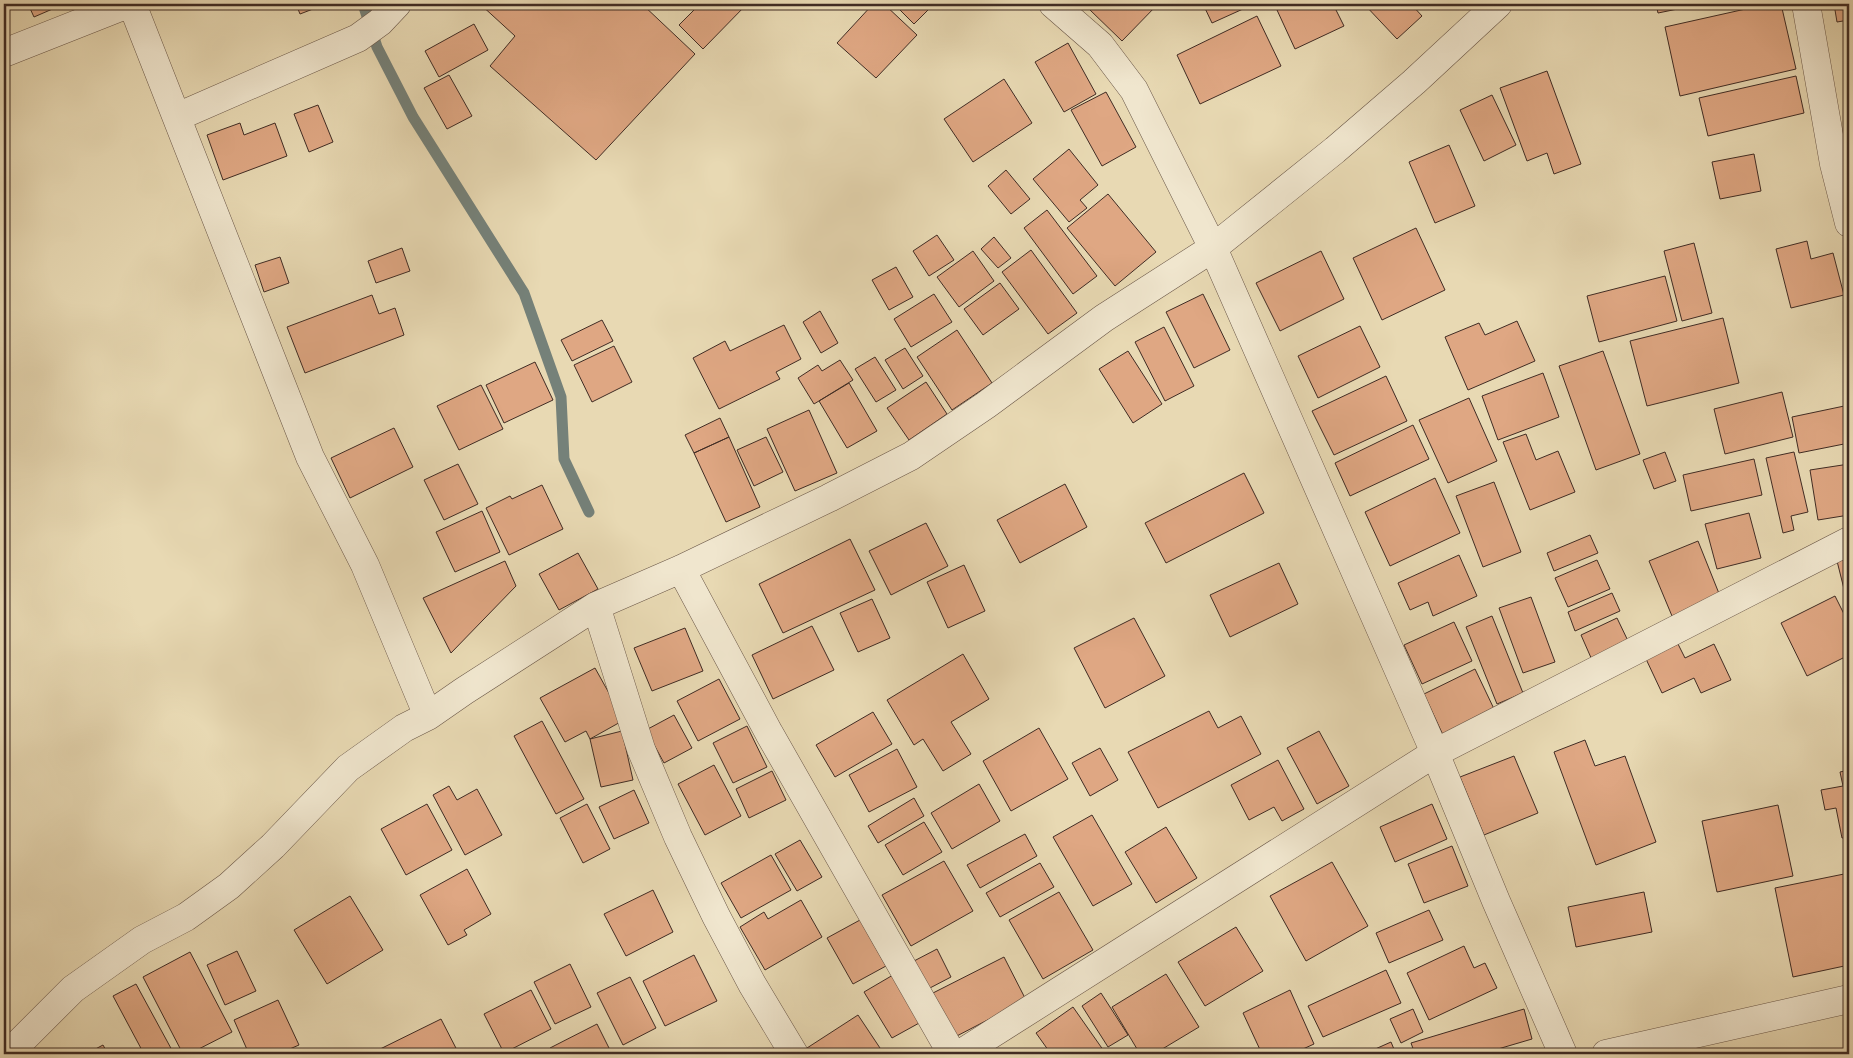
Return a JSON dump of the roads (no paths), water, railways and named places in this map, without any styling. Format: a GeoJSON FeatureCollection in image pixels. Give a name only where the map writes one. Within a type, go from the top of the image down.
{"type":"FeatureCollection","features":[{"type":"Feature","properties":{"kind":"street"},"geometry":{"type":"LineString","coordinates":[[4,53],[130,4],[177,117],[310,457],[365,565],[428,716]]}},
{"type":"Feature","properties":{"kind":"street"},"geometry":{"type":"LineString","coordinates":[[1053,4],[1100,45],[1134,90],[1213,248],[1435,753],[1496,901],[1563,1054]]}},
{"type":"Feature","properties":{"kind":"street"},"geometry":{"type":"LineString","coordinates":[[8,1054],[73,990],[142,940],[186,918],[229,886],[273,846],[348,768],[404,728],[428,716],[596,606],[681,569],[829,498],[911,456],[986,405],[1104,318],[1213,248],[1335,150],[1414,82],[1498,4]]}},
{"type":"Feature","properties":{"kind":"street"},"geometry":{"type":"LineString","coordinates":[[1806,4],[1834,164],[1849,223]]}},
{"type":"Feature","properties":{"kind":"street"},"geometry":{"type":"LineString","coordinates":[[177,117],[358,38],[389,13]]}},
{"type":"Feature","properties":{"kind":"street"},"geometry":{"type":"LineString","coordinates":[[960,1054],[1435,753],[1849,541]]}},
{"type":"Feature","properties":{"kind":"street"},"geometry":{"type":"LineString","coordinates":[[681,569],[769,733],[952,1054]]}},
{"type":"Feature","properties":{"kind":"street"},"geometry":{"type":"LineString","coordinates":[[596,606],[641,749],[678,837],[720,925],[752,984],[794,1054]]}},
{"type":"Feature","properties":{"kind":"street"},"geometry":{"type":"LineString","coordinates":[[1606,1054],[1849,999]]}},
{"type":"Feature","properties":{"kind":"waterway"},"geometry":{"type":"LineString","coordinates":[[363,4],[377,47],[413,117],[524,293],[561,397],[564,459],[589,512]]}}]}
